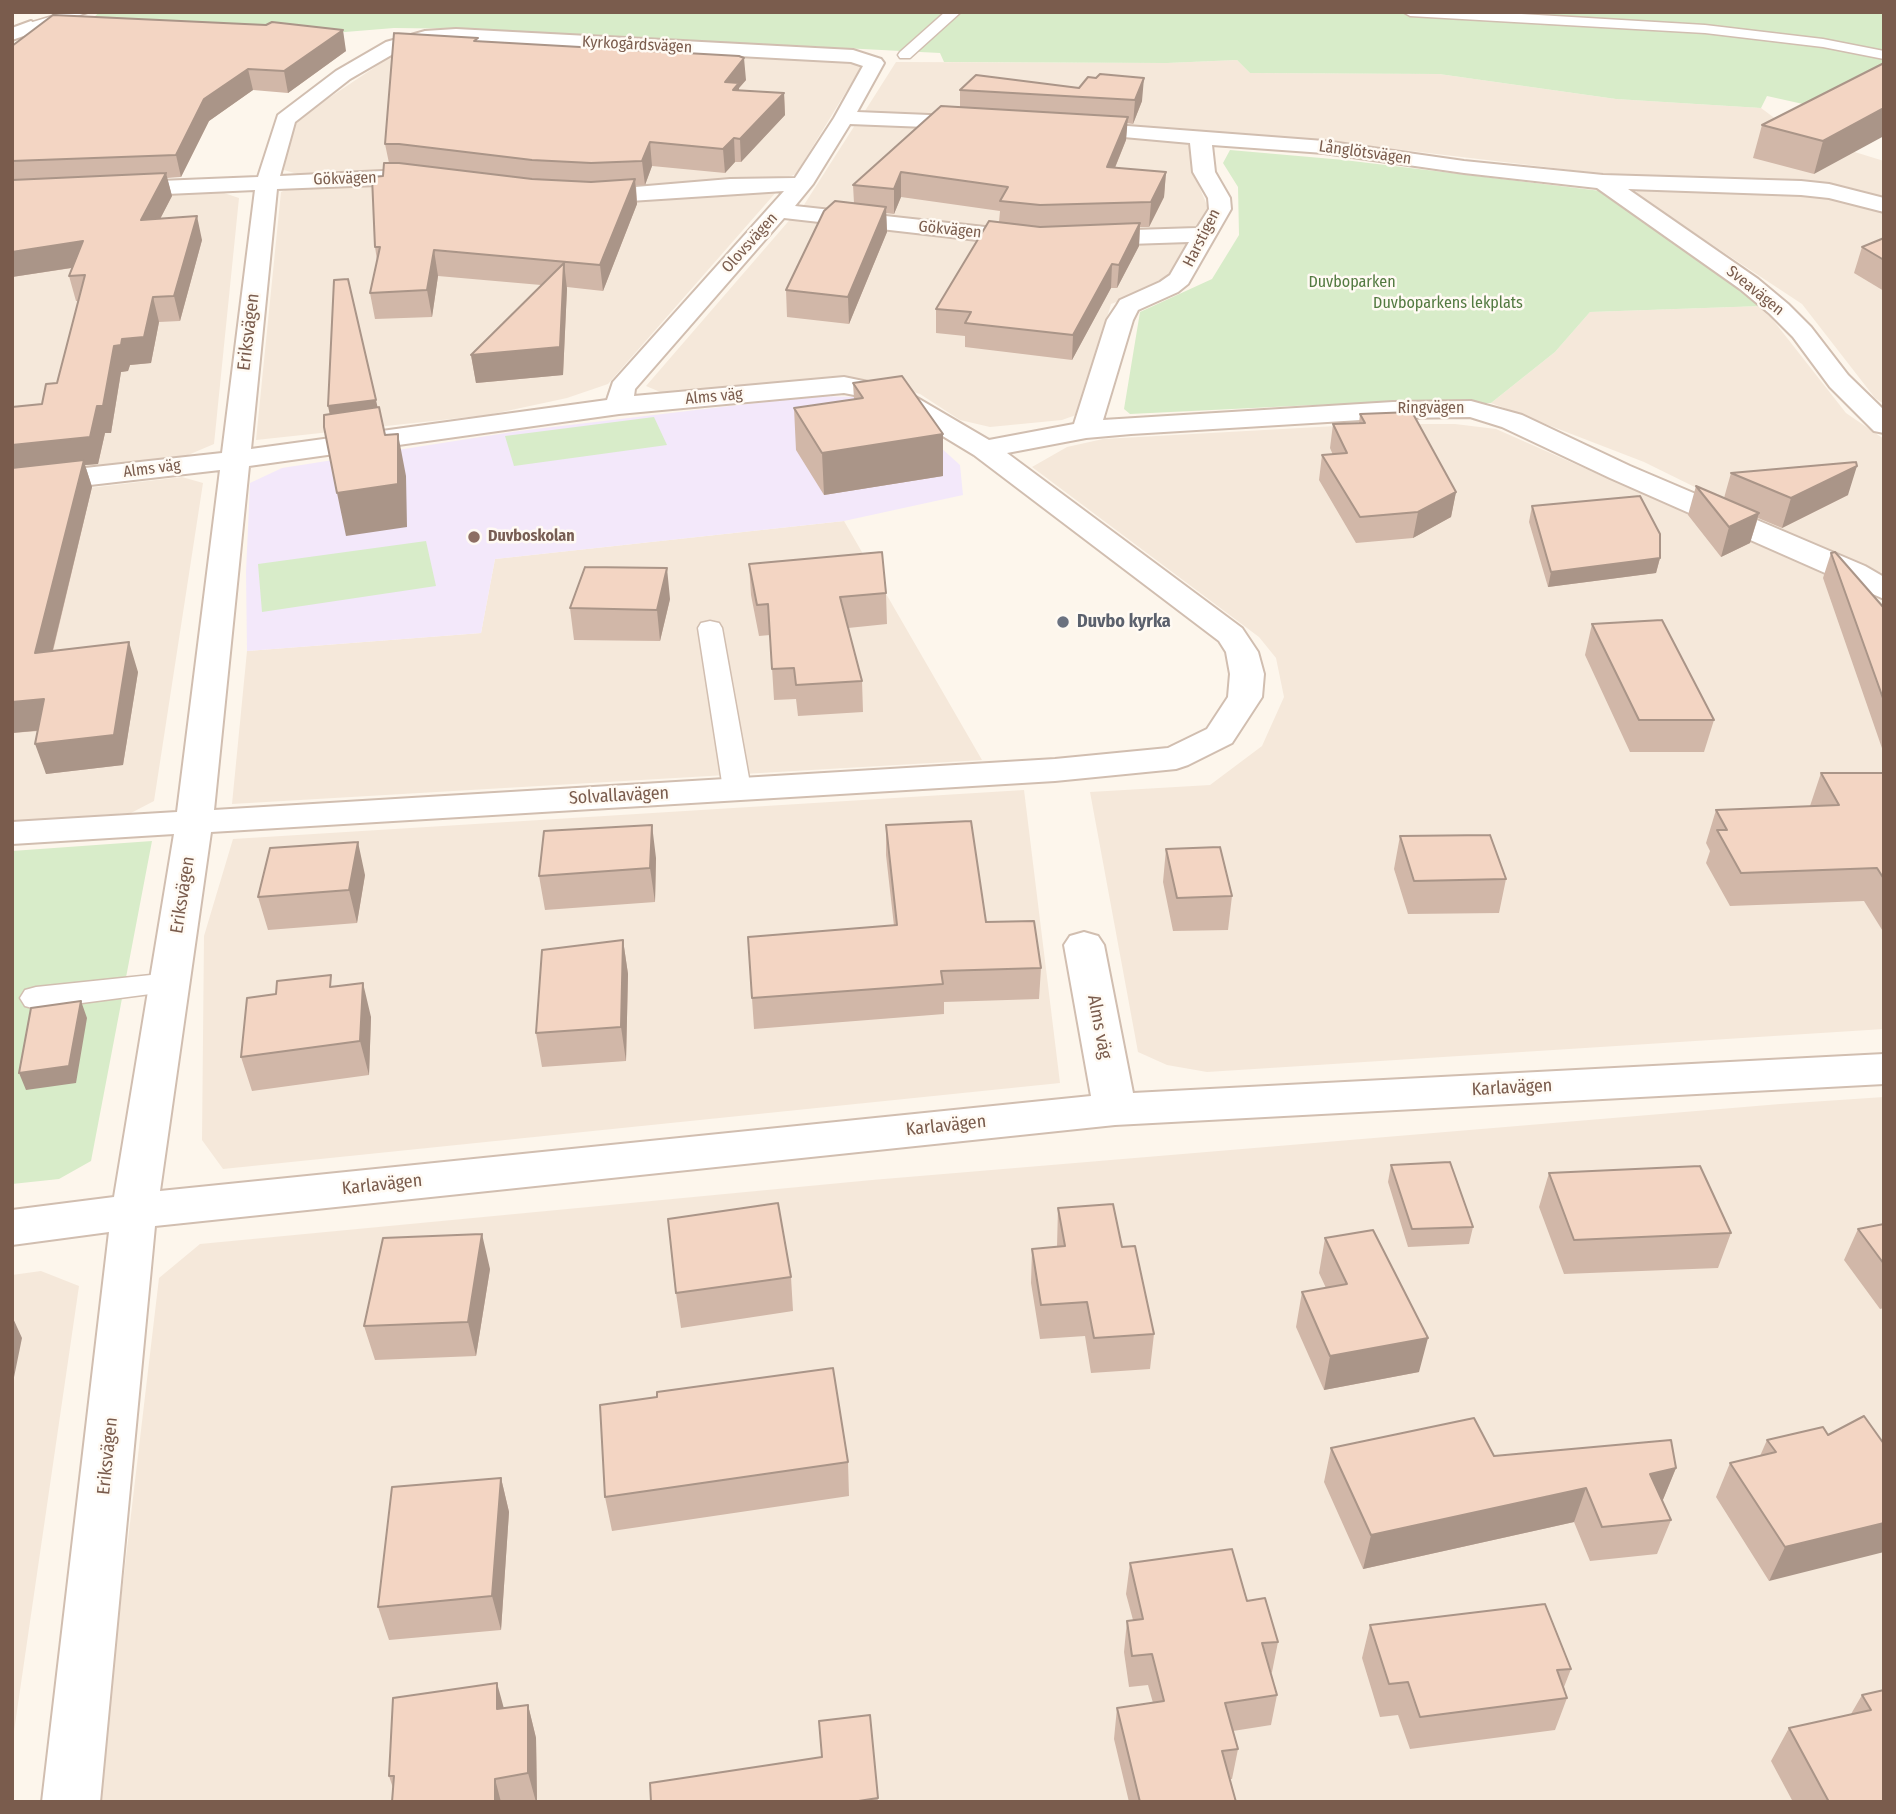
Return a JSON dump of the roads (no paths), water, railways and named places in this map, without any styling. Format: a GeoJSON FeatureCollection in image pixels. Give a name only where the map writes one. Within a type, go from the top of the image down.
{"type":"FeatureCollection","features":[{"type":"Feature","properties":{"kind":"street"},"geometry":{"type":"LineString","coordinates":[[12,34],[22,25]]}},
{"type":"Feature","properties":{"kind":"street","name":"Kyrkogårdsvägen"},"geometry":{"type":"LineString","coordinates":[[393,46],[425,37],[456,36],[853,56],[874,63],[870,69]]}},
{"type":"Feature","properties":{"kind":"street","name":"Eriksvägen"},"geometry":{"type":"LineString","coordinates":[[71,1802],[134,1210],[194,822],[267,182],[285,118],[343,75],[393,46]]}},
{"type":"Feature","properties":{"kind":"street","name":"Olovsvägen"},"geometry":{"type":"LineString","coordinates":[[619,406],[622,387],[802,184],[870,69]]}},
{"type":"Feature","properties":{"kind":"street"},"geometry":{"type":"LineString","coordinates":[[844,117],[995,123]]}},
{"type":"Feature","properties":{"kind":"street","name":"Långlötsvägen"},"geometry":{"type":"LineString","coordinates":[[1050,127],[1324,147],[1464,167],[1603,182],[1801,188],[1829,191],[1884,205]]}},
{"type":"Feature","properties":{"kind":"street","name":"Harstigen"},"geometry":{"type":"LineString","coordinates":[[1086,429],[1120,320],[1129,305],[1169,287],[1179,279],[1220,209],[1219,198],[1205,172],[1200,136]]}},
{"type":"Feature","properties":{"kind":"street","name":"Gökvägen"},"geometry":{"type":"LineString","coordinates":[[12,194],[402,177],[442,182]]}},
{"type":"Feature","properties":{"kind":"street","name":"Sveavägen"},"geometry":{"type":"LineString","coordinates":[[1603,182],[1749,284],[1779,309],[1802,332],[1839,381],[1884,425]]}},
{"type":"Feature","properties":{"kind":"street"},"geometry":{"type":"LineString","coordinates":[[558,195],[658,194],[730,186],[802,184]]}},
{"type":"Feature","properties":{"kind":"street","name":"Gökvägen"},"geometry":{"type":"LineString","coordinates":[[778,211],[1039,240],[1205,235]]}},
{"type":"Feature","properties":{"kind":"street","name":"Alms väg"},"geometry":{"type":"LineString","coordinates":[[12,485],[234,460],[619,406],[844,385],[893,396],[942,422],[984,449],[1231,635],[1242,652],[1247,674],[1245,697],[1220,736]]}},
{"type":"Feature","properties":{"kind":"street","name":"Ringvägen"},"geometry":{"type":"LineString","coordinates":[[984,449],[1086,429],[1393,410],[1461,409],[1485,412],[1512,421],[1620,472],[1854,573],[1884,590]]}},
{"type":"Feature","properties":{"kind":"street","name":"Solvallavägen"},"geometry":{"type":"LineString","coordinates":[[12,833],[1055,770],[1176,758],[1220,736]]}},
{"type":"Feature","properties":{"kind":"street","name":"Alms väg"},"geometry":{"type":"LineString","coordinates":[[1084,945],[1115,1108]]}},
{"type":"Feature","properties":{"kind":"street","name":"Karlavägen"},"geometry":{"type":"LineString","coordinates":[[12,1228],[134,1210],[1115,1108],[1884,1069]]}},
{"type":"Feature","properties":{"kind":"lane"},"geometry":{"type":"LineString","coordinates":[[22,25],[63,19],[82,12]]}},
{"type":"Feature","properties":{"kind":"lane"},"geometry":{"type":"LineString","coordinates":[[905,55],[954,12]]}},
{"type":"Feature","properties":{"kind":"lane"},"geometry":{"type":"LineString","coordinates":[[1410,12],[1705,29],[1823,43],[1884,55]]}},
{"type":"Feature","properties":{"kind":"lane"},"geometry":{"type":"LineString","coordinates":[[710,628],[737,789]]}},
{"type":"Feature","properties":{"kind":"lane"},"geometry":{"type":"LineString","coordinates":[[36,998],[170,983]]}},
{"type":"Feature","properties":{"kind":"place","name":"Duvboskolan"},"geometry":{"type":"Point","coordinates":[474,537]}},
{"type":"Feature","properties":{"kind":"place","name":"Duvbo kyrka"},"geometry":{"type":"Point","coordinates":[1063,622]}},
{"type":"Feature","properties":{"kind":"park label","name":"Duvboparken"},"geometry":{"type":"Point","coordinates":[1352,283]}},
{"type":"Feature","properties":{"kind":"park label","name":"Duvboparkens lekplats"},"geometry":{"type":"Point","coordinates":[1448,304]}}]}
